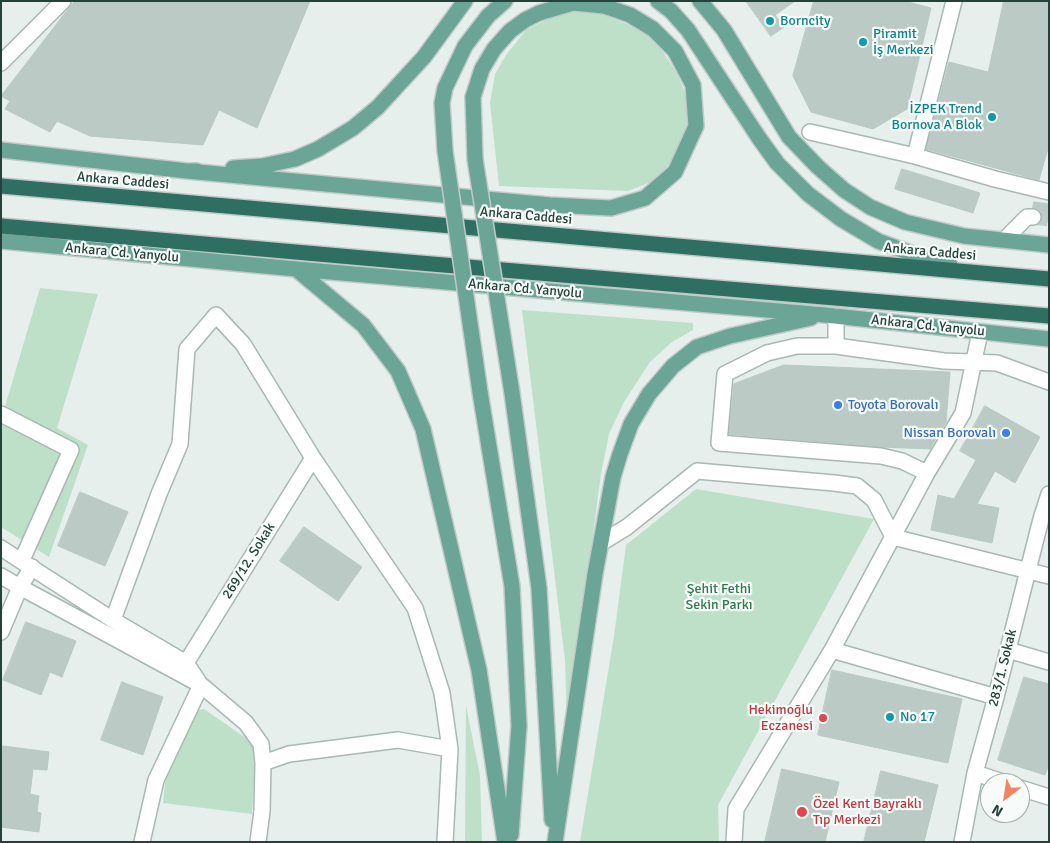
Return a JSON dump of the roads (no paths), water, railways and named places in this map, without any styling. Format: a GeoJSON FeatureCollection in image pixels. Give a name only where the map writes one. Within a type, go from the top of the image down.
{"type":"FeatureCollection","features":[{"type":"Feature","properties":{"kind":"highway","name":"Ankara Caddesi"},"geometry":{"type":"LineString","coordinates":[[1,186],[1047,278]]}},
{"type":"Feature","properties":{"kind":"highway"},"geometry":{"type":"LineString","coordinates":[[1,226],[1049,316]]}},
{"type":"Feature","properties":{"kind":"main road"},"geometry":{"type":"LineString","coordinates":[[187,171],[262,166],[295,159],[318,149],[353,128],[378,106],[424,58],[465,1]]}},
{"type":"Feature","properties":{"kind":"main road"},"geometry":{"type":"LineString","coordinates":[[505,1],[488,16],[465,46],[445,88],[442,103],[445,151],[480,392],[512,586],[519,726],[510,842]]}},
{"type":"Feature","properties":{"kind":"main road"},"geometry":{"type":"LineString","coordinates":[[658,1],[671,10],[688,30],[777,163],[808,194],[841,220],[878,241],[937,263],[1047,278]]}},
{"type":"Feature","properties":{"kind":"main road"},"geometry":{"type":"LineString","coordinates":[[701,2],[724,30],[789,137],[844,190],[870,206],[905,222],[964,236],[1049,245]]}},
{"type":"Feature","properties":{"kind":"main road"},"geometry":{"type":"LineString","coordinates":[[1,150],[187,171],[550,205],[611,208],[645,198],[675,172],[696,126],[693,84],[675,51],[653,29],[630,16],[604,6],[574,3],[539,13],[510,30],[494,49],[482,69],[473,97],[476,159],[512,393],[540,588],[554,842]]}},
{"type":"Feature","properties":{"kind":"main road","name":"Ankara Cd. Yanyolu"},"geometry":{"type":"LineString","coordinates":[[1,241],[831,316],[1049,339]]}},
{"type":"Feature","properties":{"kind":"main road"},"geometry":{"type":"LineString","coordinates":[[296,269],[363,324],[398,371],[423,429],[479,670],[505,842]]}},
{"type":"Feature","properties":{"kind":"main road"},"geometry":{"type":"LineString","coordinates":[[554,842],[593,583],[613,477],[631,424],[649,394],[672,366],[697,347],[730,336],[831,316]]}},
{"type":"Feature","properties":{"kind":"street"},"geometry":{"type":"LineString","coordinates":[[1,64],[63,1]]}},
{"type":"Feature","properties":{"kind":"street"},"geometry":{"type":"LineString","coordinates":[[915,156],[954,1]]}},
{"type":"Feature","properties":{"kind":"street"},"geometry":{"type":"LineString","coordinates":[[810,132],[915,156],[1049,192]]}},
{"type":"Feature","properties":{"kind":"street"},"geometry":{"type":"LineString","coordinates":[[1004,240],[1027,217],[1032,217]]}},
{"type":"Feature","properties":{"kind":"street"},"geometry":{"type":"LineString","coordinates":[[113,620],[159,494],[180,444],[187,349],[216,314],[243,344],[313,458],[415,608],[442,693],[450,749],[445,842]]}},
{"type":"Feature","properties":{"kind":"street"},"geometry":{"type":"LineString","coordinates":[[831,316],[836,346]]}},
{"type":"Feature","properties":{"kind":"street"},"geometry":{"type":"LineString","coordinates":[[734,842],[736,809],[832,650],[927,473],[963,413],[980,332]]}},
{"type":"Feature","properties":{"kind":"street"},"geometry":{"type":"LineString","coordinates":[[927,473],[902,461],[881,456],[720,443],[725,374],[767,353],[797,346],[836,346],[944,361],[997,363],[1049,382]]}},
{"type":"Feature","properties":{"kind":"street"},"geometry":{"type":"LineString","coordinates":[[1,414],[71,450],[20,587],[1,632]]}},
{"type":"Feature","properties":{"kind":"street","name":"269/12. Sokak"},"geometry":{"type":"LineString","coordinates":[[186,663],[313,458]]}},
{"type":"Feature","properties":{"kind":"street"},"geometry":{"type":"LineString","coordinates":[[601,543],[627,526],[697,471],[857,486],[874,500],[893,537],[1049,576]]}},
{"type":"Feature","properties":{"kind":"street","name":"283/1. Sokak"},"geometry":{"type":"LineString","coordinates":[[962,842],[975,773],[996,697],[1040,519],[1049,494]]}},
{"type":"Feature","properties":{"kind":"street"},"geometry":{"type":"LineString","coordinates":[[1,548],[113,620],[186,663],[201,684]]}},
{"type":"Feature","properties":{"kind":"street"},"geometry":{"type":"LineString","coordinates":[[1,576],[201,684],[246,723],[261,744],[264,763],[262,811],[258,842]]}},
{"type":"Feature","properties":{"kind":"street"},"geometry":{"type":"LineString","coordinates":[[832,650],[996,697]]}},
{"type":"Feature","properties":{"kind":"street"},"geometry":{"type":"LineString","coordinates":[[1008,650],[1049,662]]}},
{"type":"Feature","properties":{"kind":"street"},"geometry":{"type":"LineString","coordinates":[[142,842],[156,780],[201,684]]}},
{"type":"Feature","properties":{"kind":"street"},"geometry":{"type":"LineString","coordinates":[[264,763],[289,754],[398,740],[450,749]]}},
{"type":"Feature","properties":{"kind":"street"},"geometry":{"type":"LineString","coordinates":[[975,773],[980,775]]}},
{"type":"Feature","properties":{"kind":"street"},"geometry":{"type":"LineString","coordinates":[[1030,791],[1049,797]]}},
{"type":"Feature","properties":{"kind":"tunnel"},"geometry":{"type":"LineString","coordinates":[[1033,217],[1049,219]]}},
{"type":"Feature","properties":{"kind":"place","name":"Borncity"},"geometry":{"type":"Point","coordinates":[770,21]}},
{"type":"Feature","properties":{"kind":"place","name":"Piramit İş Merkezi"},"geometry":{"type":"Point","coordinates":[863,42]}},
{"type":"Feature","properties":{"kind":"place","name":"İZPEK Trend Bornova A Blok"},"geometry":{"type":"Point","coordinates":[992,117]}},
{"type":"Feature","properties":{"kind":"place","name":"Toyota Borovalı"},"geometry":{"type":"Point","coordinates":[838,405]}},
{"type":"Feature","properties":{"kind":"place","name":"Nissan Borovalı"},"geometry":{"type":"Point","coordinates":[1006,433]}},
{"type":"Feature","properties":{"kind":"place","name":"No 17"},"geometry":{"type":"Point","coordinates":[890,717]}},
{"type":"Feature","properties":{"kind":"place","name":"Hekimoğlu Eczanesi"},"geometry":{"type":"Point","coordinates":[823,718]}},
{"type":"Feature","properties":{"kind":"place","name":"Özel Kent Bayraklı Tıp Merkezi"},"geometry":{"type":"Point","coordinates":[802,812]}},
{"type":"Feature","properties":{"kind":"park label","name":"Şehit Fethi Sekin Parkı"},"geometry":{"type":"Point","coordinates":[719,598]}}]}
